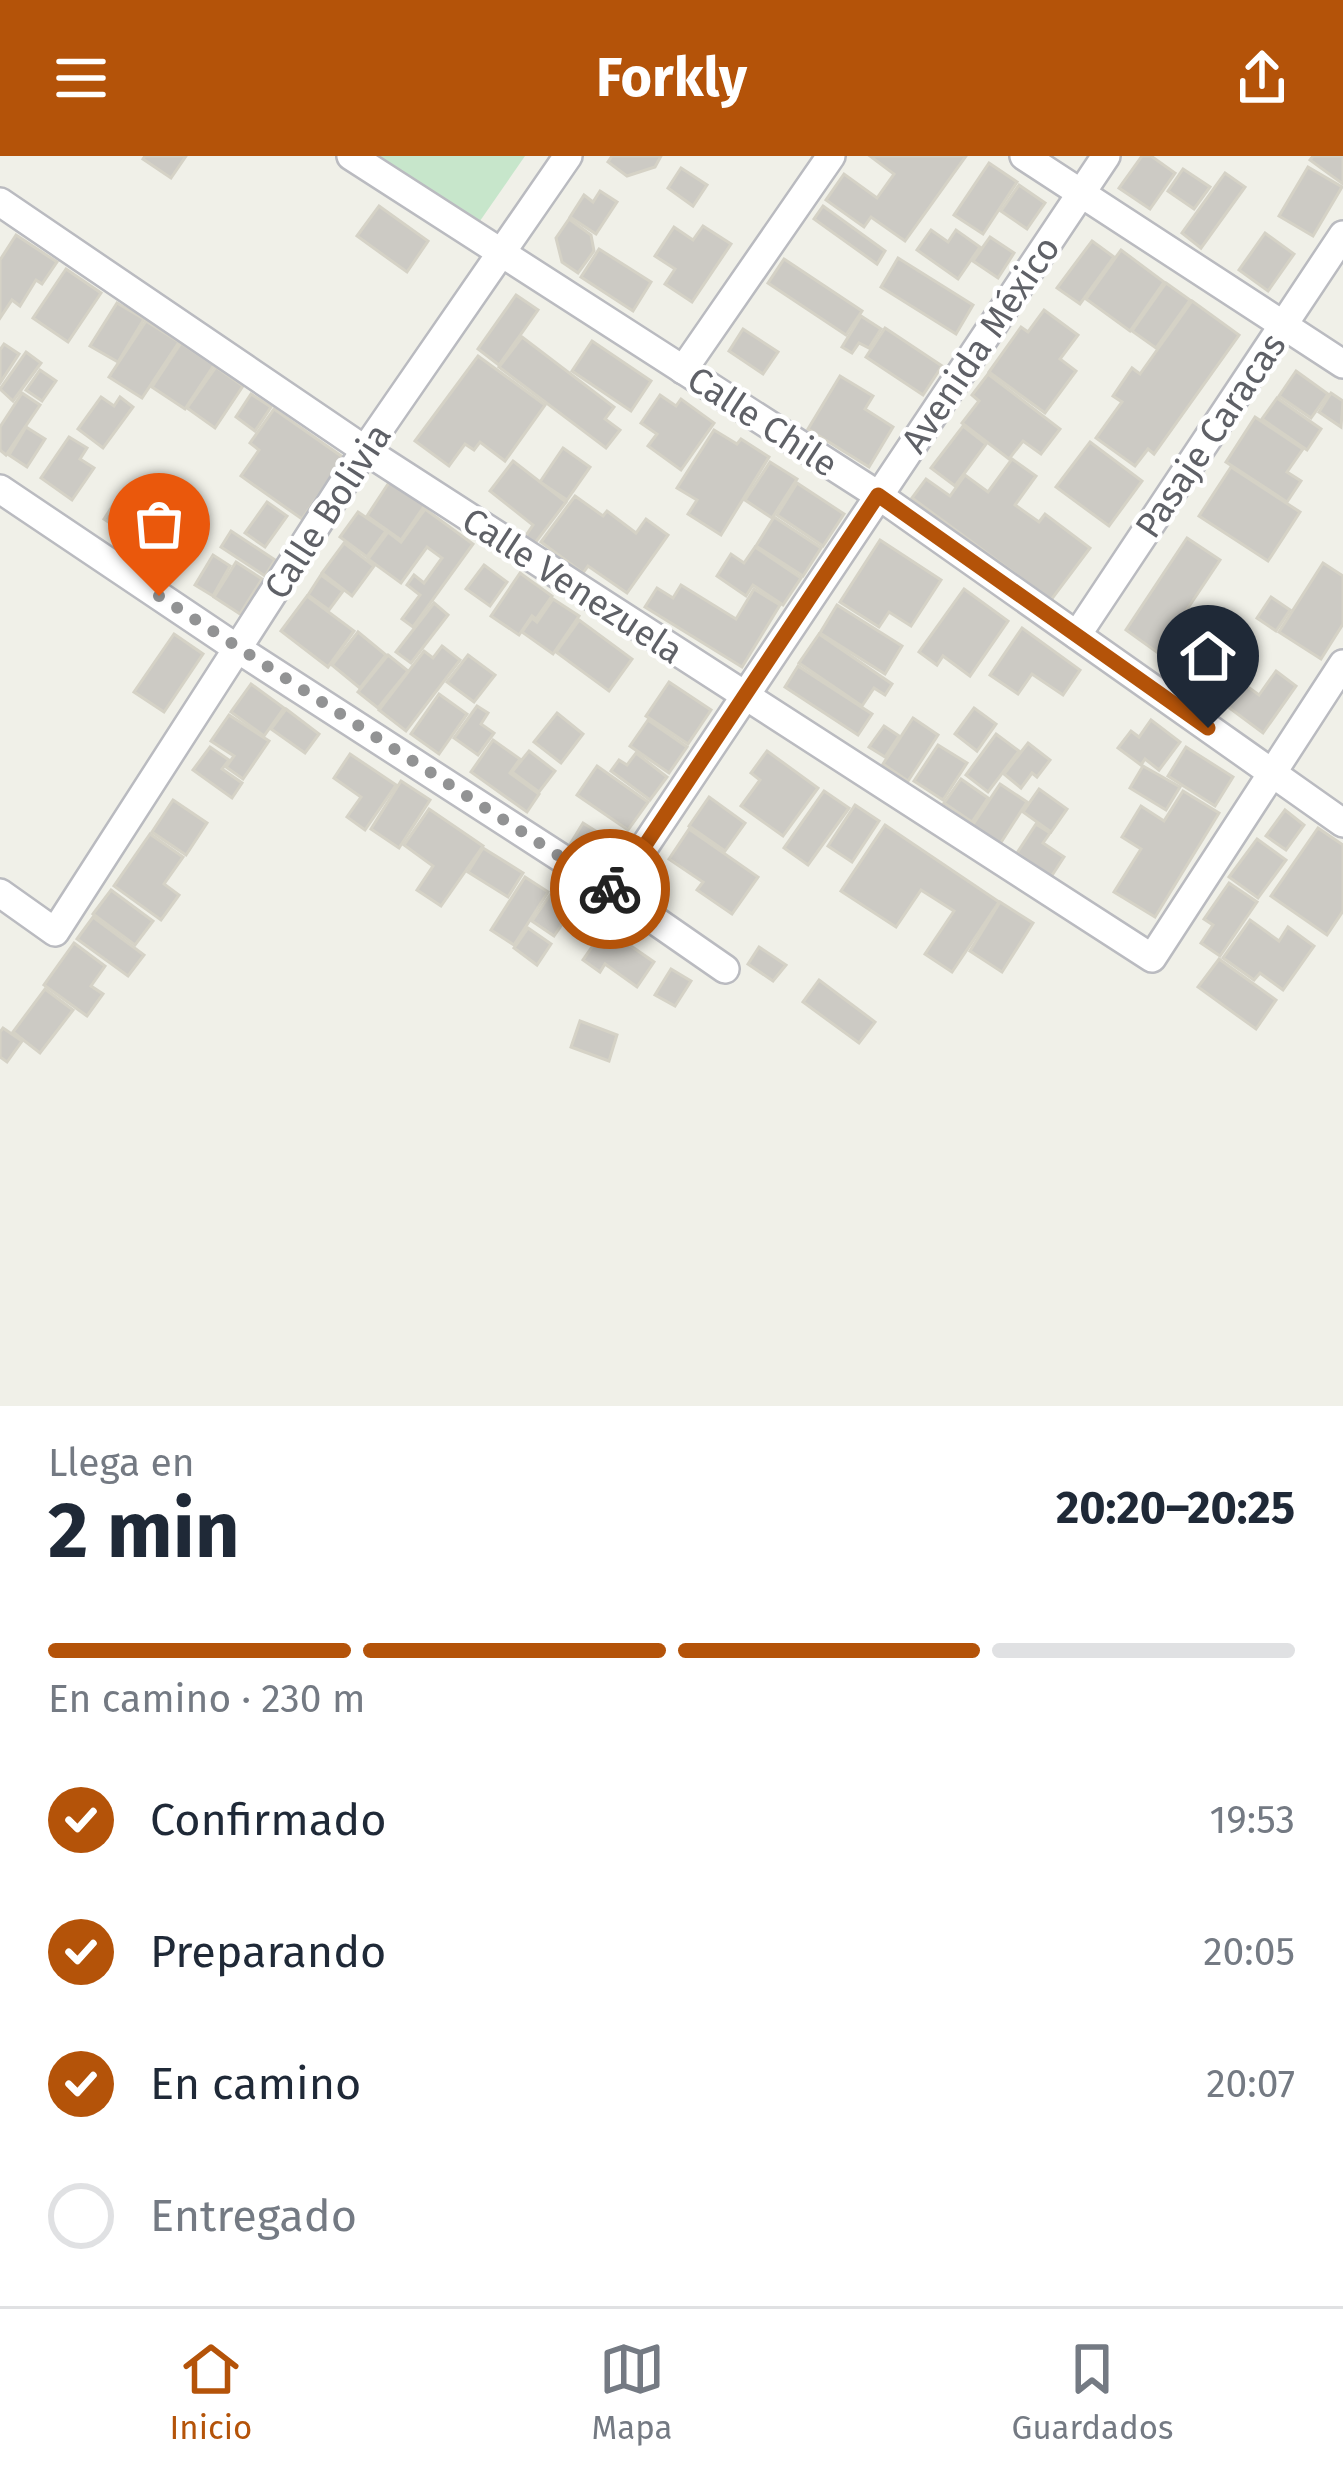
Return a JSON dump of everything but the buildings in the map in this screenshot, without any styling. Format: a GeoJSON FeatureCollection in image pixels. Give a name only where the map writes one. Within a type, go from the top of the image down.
{"type":"FeatureCollection","features":[{"type":"Feature","properties":{"kind":"street","name":"Calle Chile"},"geometry":{"type":"LineString","coordinates":[[351,156],[878,495],[1343,823]]}},
{"type":"Feature","properties":{"kind":"street","name":"Calle Bolivia"},"geometry":{"type":"LineString","coordinates":[[0,893],[55,932],[365,451],[568,156]]}},
{"type":"Feature","properties":{"kind":"street"},"geometry":{"type":"LineString","coordinates":[[683,370],[832,156]]}},
{"type":"Feature","properties":{"kind":"street"},"geometry":{"type":"LineString","coordinates":[[1024,156],[1343,364]]}},
{"type":"Feature","properties":{"kind":"street","name":"Avenida México"},"geometry":{"type":"LineString","coordinates":[[614,892],[1106,156]]}},
{"type":"Feature","properties":{"kind":"street","name":"Calle Venezuela"},"geometry":{"type":"LineString","coordinates":[[0,202],[365,451],[1152,958],[1274,774]]}},
{"type":"Feature","properties":{"kind":"street","name":"Pasaje Caracas"},"geometry":{"type":"LineString","coordinates":[[1077,635],[1343,235]]}},
{"type":"Feature","properties":{"kind":"street"},"geometry":{"type":"LineString","coordinates":[[0,489],[725,969]]}},
{"type":"Feature","properties":{"kind":"street"},"geometry":{"type":"LineString","coordinates":[[1274,774],[1343,664]]}},
{"type":"Feature","properties":{"kind":"green space"},"geometry":{"type":"Polygon","coordinates":[[[360,156],[525,156],[473,231],[360,156]]]}},
{"type":"Feature","properties":{"kind":"way so far"},"geometry":{"type":"LineString","coordinates":[[159,596],[610,889]]}},
{"type":"Feature","properties":{"kind":"route"},"geometry":{"type":"LineString","coordinates":[[610,889],[614,892],[878,495],[1208,728]]}}]}
